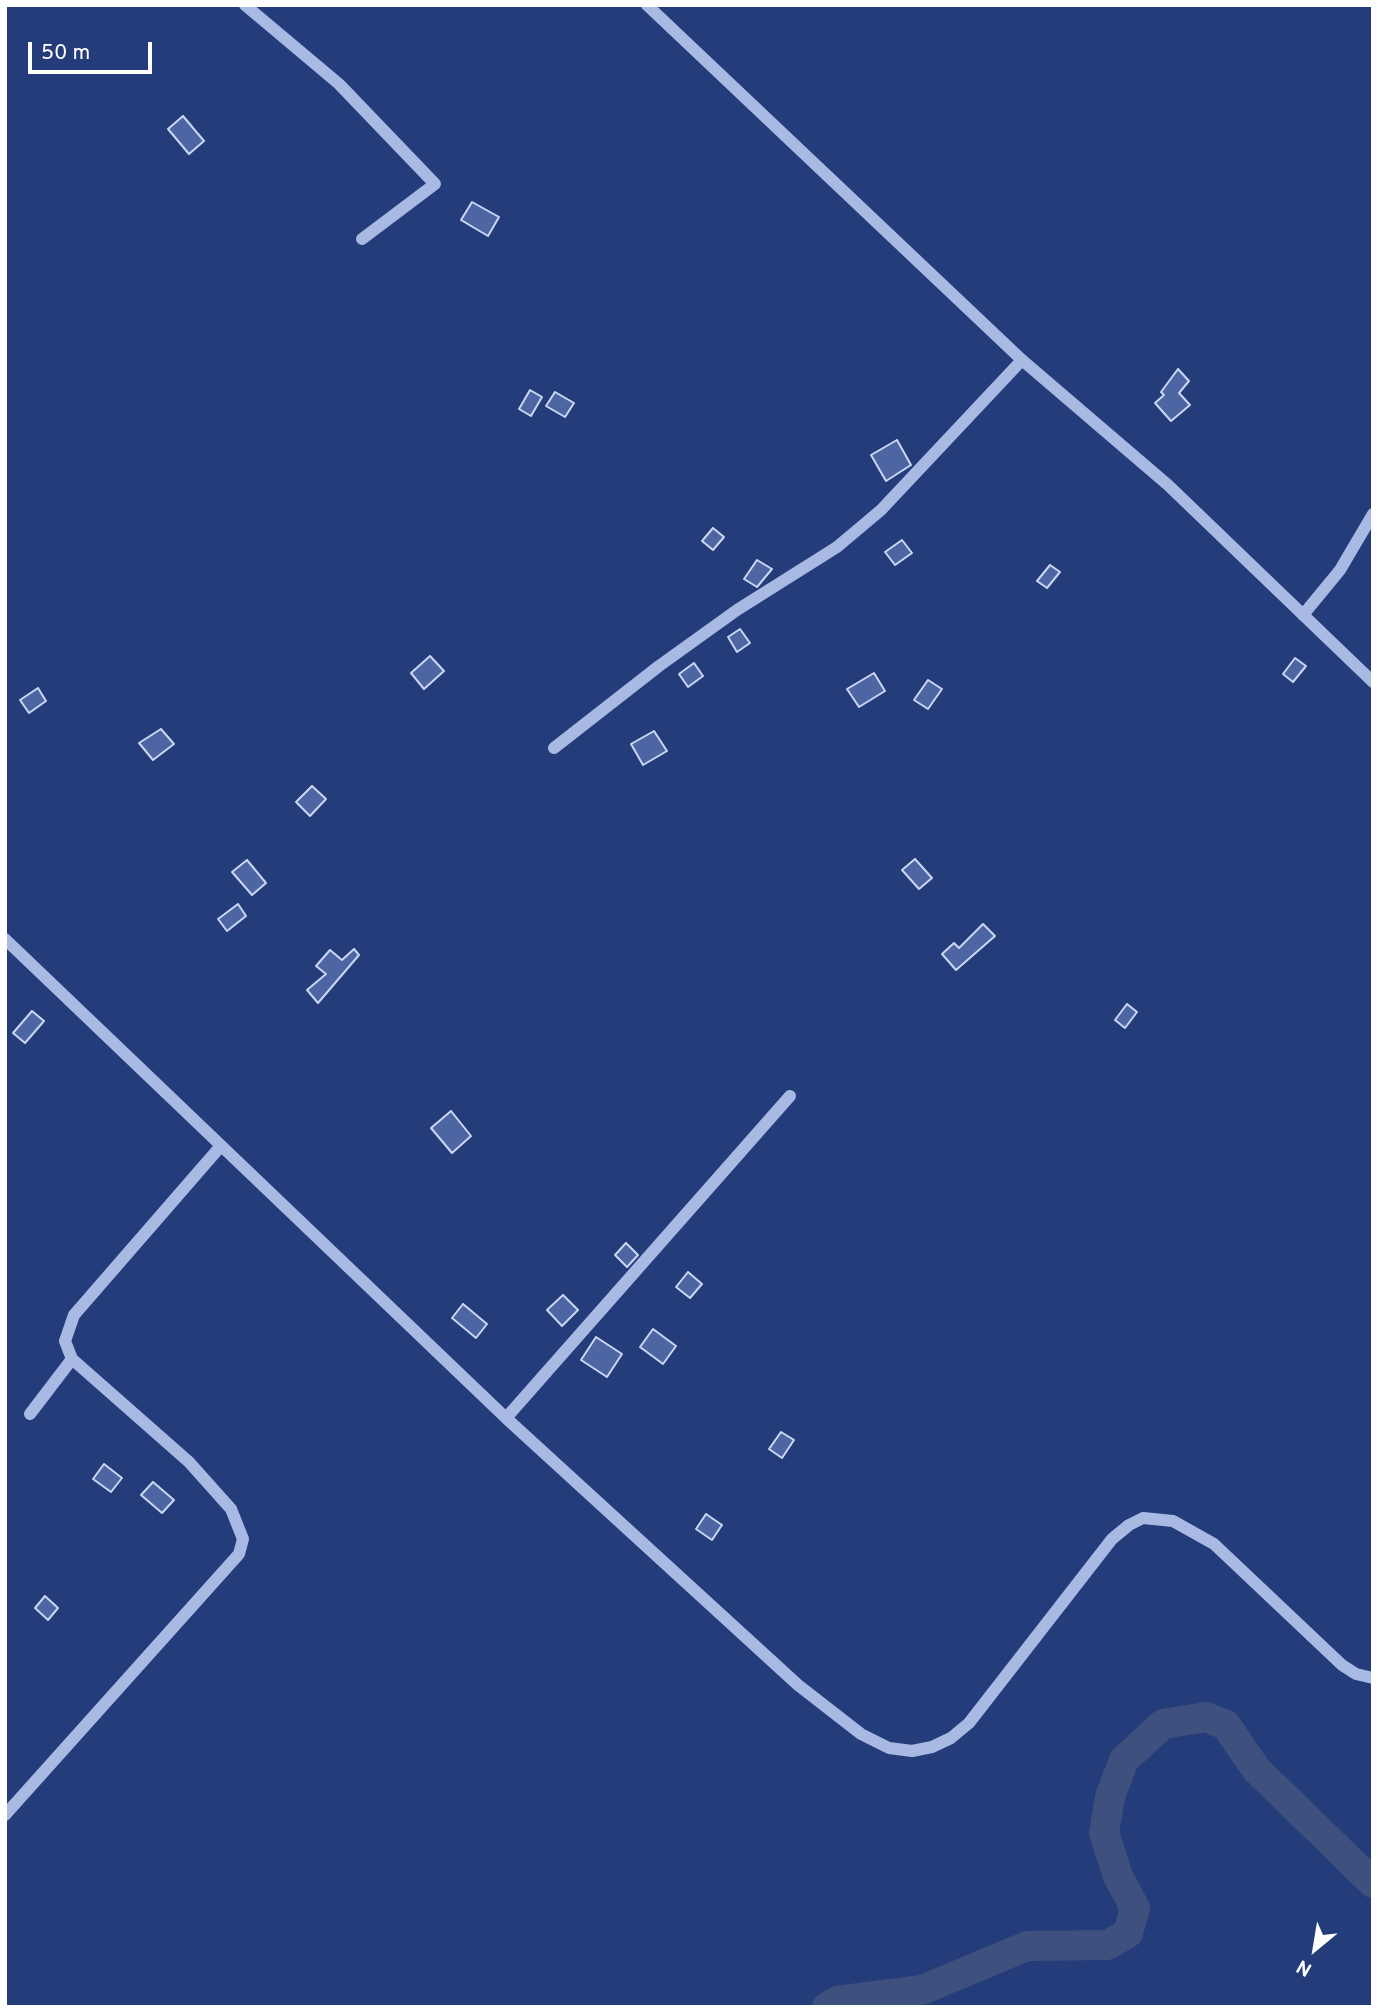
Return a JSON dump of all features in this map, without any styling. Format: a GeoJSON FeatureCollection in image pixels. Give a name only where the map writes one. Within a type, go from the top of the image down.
{"type":"FeatureCollection","features":[{"type":"Feature","properties":{"kind":"street"},"geometry":{"type":"LineString","coordinates":[[245,5],[339,84],[435,184],[362,239]]}},
{"type":"Feature","properties":{"kind":"street"},"geometry":{"type":"LineString","coordinates":[[647,5],[1023,360],[1168,485],[1373,682]]}},
{"type":"Feature","properties":{"kind":"street"},"geometry":{"type":"LineString","coordinates":[[555,748],[670,658],[737,610],[837,547],[881,510],[1023,360]]}},
{"type":"Feature","properties":{"kind":"street"},"geometry":{"type":"LineString","coordinates":[[1303,615],[1340,570],[1373,514]]}},
{"type":"Feature","properties":{"kind":"street"},"geometry":{"type":"LineString","coordinates":[[5,939],[506,1418],[798,1685],[844,1722],[889,1748],[912,1751],[932,1747],[951,1738],[969,1723],[1112,1539],[1143,1518],[1173,1521],[1214,1544],[1342,1665],[1356,1674],[1373,1678]]}},
{"type":"Feature","properties":{"kind":"street"},"geometry":{"type":"LineString","coordinates":[[506,1418],[790,1096]]}},
{"type":"Feature","properties":{"kind":"street"},"geometry":{"type":"LineString","coordinates":[[5,1815],[239,1554],[243,1539],[231,1509],[189,1462],[72,1359],[65,1341],[75,1315],[220,1147]]}},
{"type":"Feature","properties":{"kind":"street"},"geometry":{"type":"LineString","coordinates":[[30,1414],[72,1359]]}},
{"type":"Feature","properties":{"kind":"building"},"geometry":{"type":"Polygon","coordinates":[[[183,116],[204,141],[189,154],[168,129],[183,116]]]}},
{"type":"Feature","properties":{"kind":"building"},"geometry":{"type":"Polygon","coordinates":[[[472,202],[499,217],[488,236],[461,220],[472,202]]]}},
{"type":"Feature","properties":{"kind":"building"},"geometry":{"type":"Polygon","coordinates":[[[1178,369],[1189,381],[1179,393],[1190,405],[1171,421],[1155,403],[1164,395],[1161,392],[1178,369]]]}},
{"type":"Feature","properties":{"kind":"building"},"geometry":{"type":"Polygon","coordinates":[[[530,390],[542,397],[531,416],[519,409],[530,390]]]}},
{"type":"Feature","properties":{"kind":"building"},"geometry":{"type":"Polygon","coordinates":[[[555,392],[574,403],[565,417],[546,406],[555,392]]]}},
{"type":"Feature","properties":{"kind":"building"},"geometry":{"type":"Polygon","coordinates":[[[897,440],[911,465],[886,481],[871,455],[897,440]]]}},
{"type":"Feature","properties":{"kind":"building"},"geometry":{"type":"Polygon","coordinates":[[[713,528],[724,537],[713,550],[702,541],[713,528]]]}},
{"type":"Feature","properties":{"kind":"building"},"geometry":{"type":"Polygon","coordinates":[[[902,540],[912,553],[895,565],[885,552],[902,540]]]}},
{"type":"Feature","properties":{"kind":"building"},"geometry":{"type":"Polygon","coordinates":[[[757,560],[772,569],[757,587],[744,579],[757,560]]]}},
{"type":"Feature","properties":{"kind":"building"},"geometry":{"type":"Polygon","coordinates":[[[1050,565],[1060,572],[1047,588],[1037,581],[1050,565]]]}},
{"type":"Feature","properties":{"kind":"building"},"geometry":{"type":"Polygon","coordinates":[[[740,629],[750,643],[737,652],[728,637],[740,629]]]}},
{"type":"Feature","properties":{"kind":"building"},"geometry":{"type":"Polygon","coordinates":[[[430,656],[444,671],[424,689],[411,673],[430,656]]]}},
{"type":"Feature","properties":{"kind":"building"},"geometry":{"type":"Polygon","coordinates":[[[1295,658],[1306,666],[1293,682],[1283,674],[1295,658]]]}},
{"type":"Feature","properties":{"kind":"building"},"geometry":{"type":"Polygon","coordinates":[[[694,663],[703,676],[688,687],[679,674],[694,663]]]}},
{"type":"Feature","properties":{"kind":"building"},"geometry":{"type":"Polygon","coordinates":[[[874,673],[885,691],[859,707],[847,689],[874,673]]]}},
{"type":"Feature","properties":{"kind":"building"},"geometry":{"type":"Polygon","coordinates":[[[928,680],[942,689],[928,709],[914,700],[928,680]]]}},
{"type":"Feature","properties":{"kind":"building"},"geometry":{"type":"Polygon","coordinates":[[[38,688],[46,701],[29,713],[20,700],[38,688]]]}},
{"type":"Feature","properties":{"kind":"building"},"geometry":{"type":"Polygon","coordinates":[[[161,729],[174,744],[153,760],[139,743],[161,729]]]}},
{"type":"Feature","properties":{"kind":"building"},"geometry":{"type":"Polygon","coordinates":[[[654,731],[667,751],[643,765],[631,744],[654,731]]]}},
{"type":"Feature","properties":{"kind":"building"},"geometry":{"type":"Polygon","coordinates":[[[312,786],[326,799],[310,816],[296,802],[312,786]]]}},
{"type":"Feature","properties":{"kind":"building"},"geometry":{"type":"Polygon","coordinates":[[[915,859],[932,878],[919,889],[902,870],[915,859]]]}},
{"type":"Feature","properties":{"kind":"building"},"geometry":{"type":"Polygon","coordinates":[[[247,860],[266,883],[252,895],[232,872],[247,860]]]}},
{"type":"Feature","properties":{"kind":"building"},"geometry":{"type":"Polygon","coordinates":[[[238,904],[246,916],[227,931],[218,919],[238,904]]]}},
{"type":"Feature","properties":{"kind":"building"},"geometry":{"type":"Polygon","coordinates":[[[983,924],[995,936],[956,970],[942,954],[954,943],[959,948],[983,924]]]}},
{"type":"Feature","properties":{"kind":"building"},"geometry":{"type":"Polygon","coordinates":[[[354,949],[359,955],[318,1003],[307,990],[326,974],[316,966],[330,950],[342,960],[354,949]]]}},
{"type":"Feature","properties":{"kind":"building"},"geometry":{"type":"Polygon","coordinates":[[[1127,1004],[1137,1012],[1125,1028],[1115,1020],[1127,1004]]]}},
{"type":"Feature","properties":{"kind":"building"},"geometry":{"type":"Polygon","coordinates":[[[32,1011],[44,1021],[25,1043],[13,1033],[32,1011]]]}},
{"type":"Feature","properties":{"kind":"building"},"geometry":{"type":"Polygon","coordinates":[[[451,1111],[471,1136],[452,1153],[431,1128],[451,1111]]]}},
{"type":"Feature","properties":{"kind":"building"},"geometry":{"type":"Polygon","coordinates":[[[626,1243],[638,1255],[627,1267],[615,1255],[626,1243]]]}},
{"type":"Feature","properties":{"kind":"building"},"geometry":{"type":"Polygon","coordinates":[[[688,1272],[702,1284],[690,1298],[676,1287],[688,1272]]]}},
{"type":"Feature","properties":{"kind":"building"},"geometry":{"type":"Polygon","coordinates":[[[563,1295],[578,1310],[562,1326],[547,1310],[563,1295]]]}},
{"type":"Feature","properties":{"kind":"building"},"geometry":{"type":"Polygon","coordinates":[[[463,1304],[487,1324],[476,1338],[452,1318],[463,1304]]]}},
{"type":"Feature","properties":{"kind":"building"},"geometry":{"type":"Polygon","coordinates":[[[653,1329],[676,1346],[663,1364],[640,1347],[653,1329]]]}},
{"type":"Feature","properties":{"kind":"building"},"geometry":{"type":"Polygon","coordinates":[[[596,1337],[622,1354],[607,1377],[581,1360],[596,1337]]]}},
{"type":"Feature","properties":{"kind":"building"},"geometry":{"type":"Polygon","coordinates":[[[781,1432],[794,1440],[782,1458],[769,1449],[781,1432]]]}},
{"type":"Feature","properties":{"kind":"building"},"geometry":{"type":"Polygon","coordinates":[[[104,1464],[122,1478],[111,1492],[93,1479],[104,1464]]]}},
{"type":"Feature","properties":{"kind":"building"},"geometry":{"type":"Polygon","coordinates":[[[153,1482],[174,1500],[162,1513],[141,1495],[153,1482]]]}},
{"type":"Feature","properties":{"kind":"building"},"geometry":{"type":"Polygon","coordinates":[[[706,1514],[722,1525],[712,1540],[696,1529],[706,1514]]]}},
{"type":"Feature","properties":{"kind":"building"},"geometry":{"type":"Polygon","coordinates":[[[45,1596],[58,1608],[48,1620],[35,1608],[45,1596]]]}},
{"type":"Feature","properties":{"kind":"waterway"},"geometry":{"type":"LineString","coordinates":[[827,2007],[837,2001],[922,1990],[1027,1946],[1108,1945],[1128,1933],[1135,1908],[1118,1876],[1104,1833],[1110,1797],[1124,1760],[1163,1724],[1206,1717],[1226,1725],[1256,1769],[1373,1883]]}}]}
